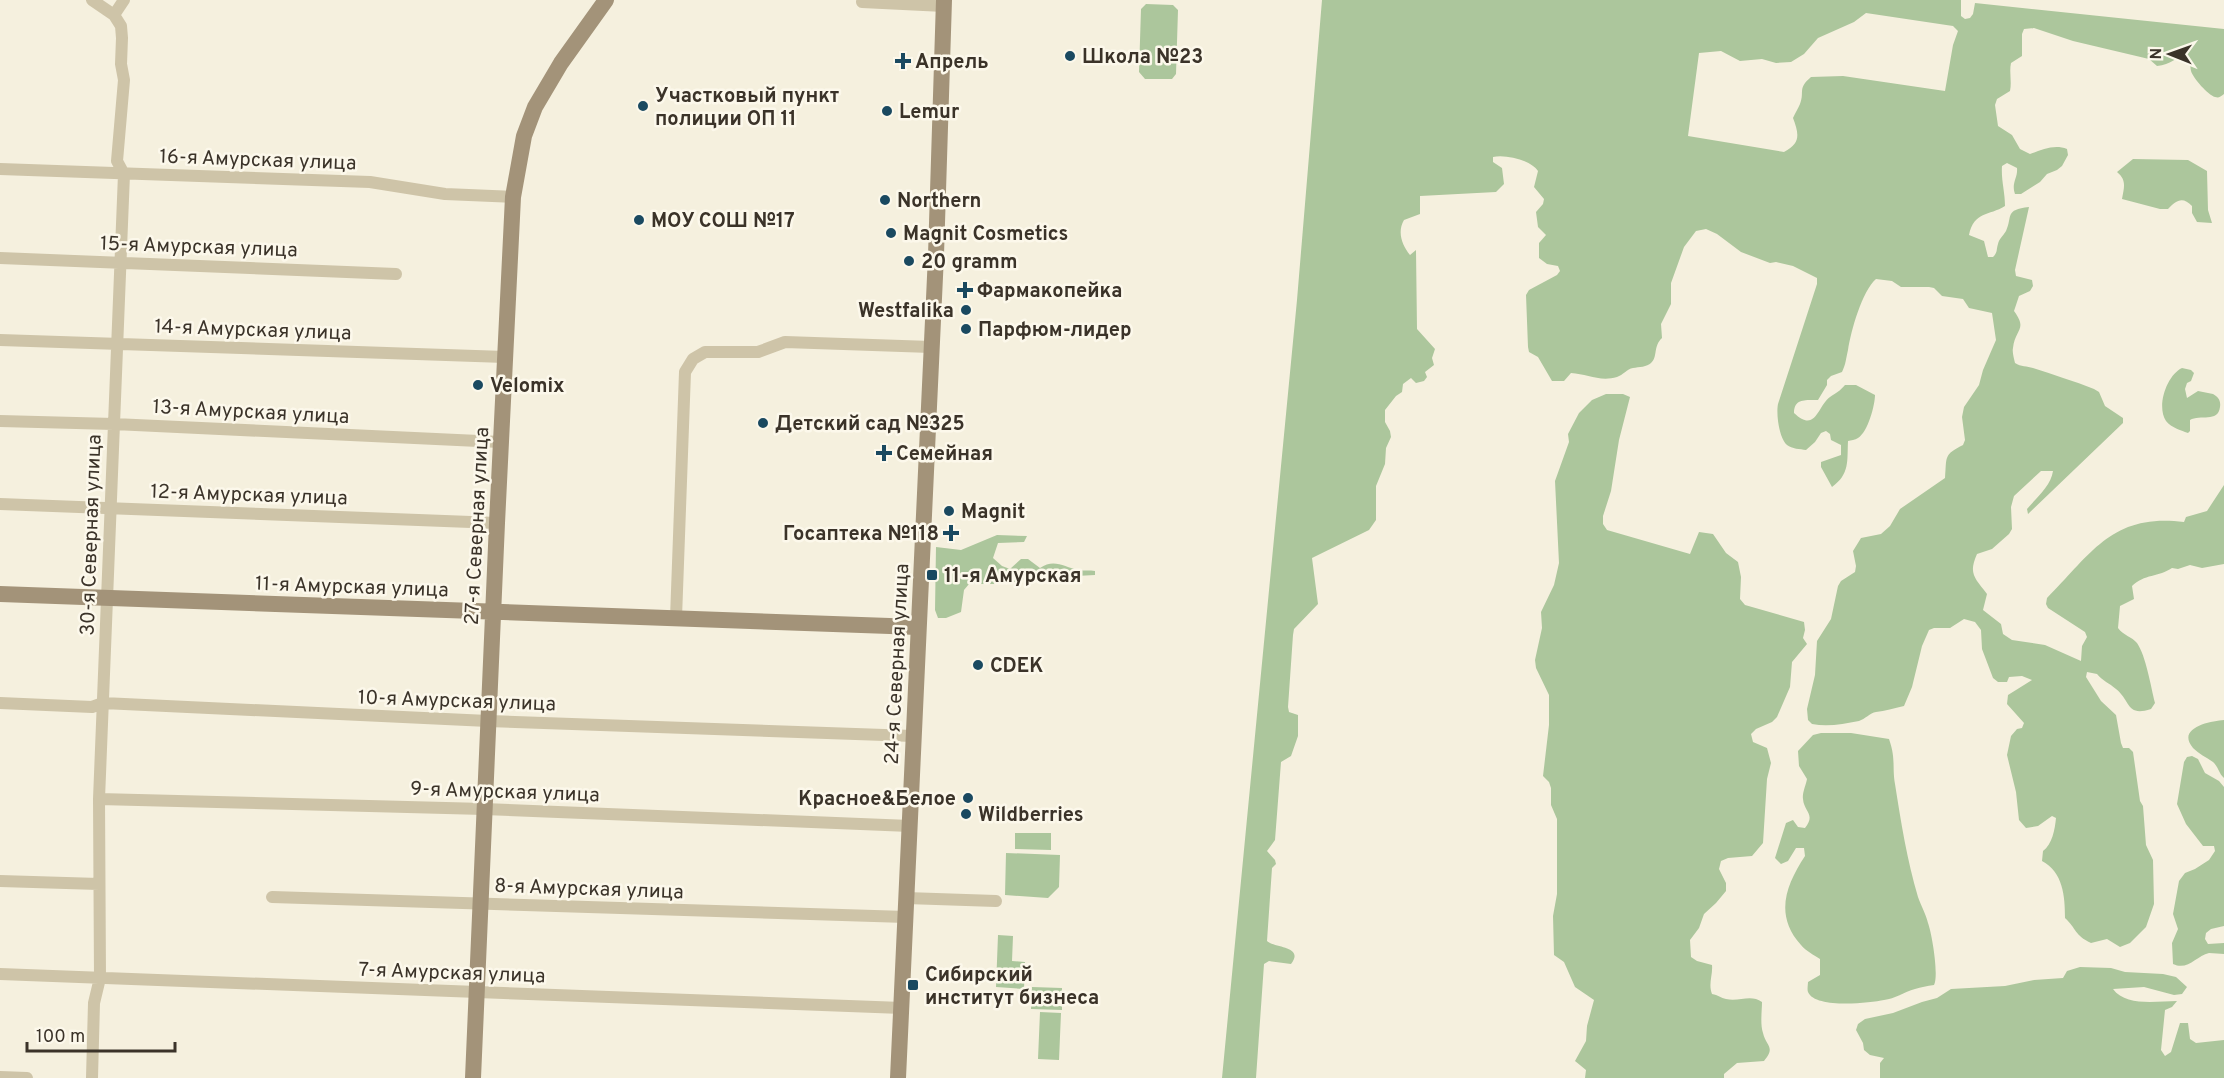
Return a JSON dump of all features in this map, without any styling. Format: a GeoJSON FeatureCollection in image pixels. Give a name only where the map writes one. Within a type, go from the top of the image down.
{"type":"FeatureCollection","features":[{"type":"Feature","properties":{"kind":"street"},"geometry":{"type":"LineString","coordinates":[[92,0],[114,15],[124,0]]}},
{"type":"Feature","properties":{"kind":"street","name":"27-я Северная улица"},"geometry":{"type":"LineString","coordinates":[[473,1078],[496,523],[513,196],[524,136],[535,107],[561,63],[606,0]]}},
{"type":"Feature","properties":{"kind":"street"},"geometry":{"type":"LineString","coordinates":[[862,2],[944,3]]}},
{"type":"Feature","properties":{"kind":"street","name":"24-я Северная улица"},"geometry":{"type":"LineString","coordinates":[[898,1078],[936,255],[944,3]]}},
{"type":"Feature","properties":{"kind":"street","name":"30-я Северная улица"},"geometry":{"type":"LineString","coordinates":[[92,1078],[94,1003],[100,978],[99,799],[124,174],[117,161],[124,80],[121,71],[122,38],[121,26],[114,15]]}},
{"type":"Feature","properties":{"kind":"street","name":"16-я Амурская улица"},"geometry":{"type":"LineString","coordinates":[[0,170],[370,182],[445,194],[513,196]]}},
{"type":"Feature","properties":{"kind":"street","name":"15-я Амурская улица"},"geometry":{"type":"LineString","coordinates":[[0,258],[396,274]]}},
{"type":"Feature","properties":{"kind":"street","name":"14-я Амурская улица"},"geometry":{"type":"LineString","coordinates":[[0,340],[505,357]]}},
{"type":"Feature","properties":{"kind":"street"},"geometry":{"type":"LineString","coordinates":[[676,618],[684,372],[688,364],[705,352],[758,352],[785,342],[931,347]]}},
{"type":"Feature","properties":{"kind":"street","name":"13-я Амурская улица"},"geometry":{"type":"LineString","coordinates":[[0,421],[500,442]]}},
{"type":"Feature","properties":{"kind":"street","name":"12-я Амурская улица"},"geometry":{"type":"LineString","coordinates":[[0,504],[496,523]]}},
{"type":"Feature","properties":{"kind":"street","name":"11-я Амурская улица"},"geometry":{"type":"LineString","coordinates":[[0,594],[918,627]]}},
{"type":"Feature","properties":{"kind":"street","name":"10-я Амурская улица"},"geometry":{"type":"LineString","coordinates":[[0,703],[92,707],[103,704],[488,721],[914,736]]}},
{"type":"Feature","properties":{"kind":"street","name":"9-я Амурская улица"},"geometry":{"type":"LineString","coordinates":[[99,799],[484,809],[910,826]]}},
{"type":"Feature","properties":{"kind":"street"},"geometry":{"type":"LineString","coordinates":[[0,881],[99,884]]}},
{"type":"Feature","properties":{"kind":"street","name":"8-я Амурская улица"},"geometry":{"type":"LineString","coordinates":[[272,897],[906,917]]}},
{"type":"Feature","properties":{"kind":"street"},"geometry":{"type":"LineString","coordinates":[[906,898],[996,901]]}},
{"type":"Feature","properties":{"kind":"street","name":"7-я Амурская улица"},"geometry":{"type":"LineString","coordinates":[[0,974],[902,1008]]}},
{"type":"Feature","properties":{"kind":"street"},"geometry":{"type":"LineString","coordinates":[[0,1077],[27,1078]]}},
{"type":"Feature","properties":{"kind":"green space"},"geometry":{"type":"Polygon","coordinates":[[[1322,0],[1961,0],[1961,16],[1965,19],[1970,18],[1973,14],[1975,3],[2224,29],[2224,94],[2218,97],[2212,96],[2195,78],[2188,56],[2157,66],[2149,59],[2073,41],[2034,28],[2024,29],[2022,56],[2011,63],[2010,91],[1997,99],[1995,105],[1998,126],[2012,135],[2020,149],[2030,154],[2057,147],[2067,149],[2068,155],[2062,166],[2047,174],[2040,182],[2021,194],[2015,194],[2014,190],[2017,168],[2007,163],[2002,166],[2005,206],[1978,218],[1971,227],[1969,235],[1984,241],[1988,257],[1993,257],[2006,231],[2011,214],[2021,208],[2029,207],[2015,270],[2016,276],[2032,280],[2033,286],[2030,291],[2019,296],[2014,311],[2020,322],[2020,330],[2013,350],[2015,363],[2094,389],[2099,392],[2105,406],[2123,418],[2123,423],[2028,514],[2027,509],[2046,487],[2053,471],[2041,471],[2014,496],[2011,507],[2012,529],[2009,534],[1992,549],[1977,554],[1973,571],[1976,580],[1987,594],[1983,610],[2001,624],[2003,634],[2012,640],[2045,645],[2081,661],[2082,646],[2087,637],[2085,632],[2048,608],[2047,598],[2105,540],[2121,530],[2139,524],[2159,521],[2184,522],[2186,517],[2207,511],[2224,485],[2224,564],[2202,568],[2190,565],[2178,569],[2172,568],[2141,579],[2132,586],[2134,599],[2120,606],[2118,628],[2137,643],[2143,656],[2155,703],[2151,709],[2137,711],[2130,707],[2121,694],[2097,674],[2087,672],[2086,677],[2101,701],[2116,715],[2123,748],[2129,748],[2133,752],[2140,801],[2143,806],[2146,845],[2153,860],[2154,904],[2146,927],[2130,943],[2120,947],[2107,939],[2091,943],[2085,940],[2065,918],[2059,878],[2042,861],[2043,851],[2049,845],[2056,818],[2052,816],[2038,826],[2026,828],[2019,820],[2016,792],[2007,755],[2011,736],[2017,729],[2022,728],[2024,723],[2007,704],[2008,695],[2032,680],[2022,676],[2009,677],[2007,682],[1998,682],[1993,678],[1982,649],[1981,630],[1975,622],[1964,619],[1950,628],[1929,630],[1904,706],[1874,713],[1859,721],[1841,724],[1818,725],[1808,720],[1807,709],[1815,675],[1817,641],[1831,619],[1838,586],[1841,581],[1855,572],[1853,551],[1861,538],[1881,534],[1890,526],[1900,509],[1945,478],[1947,457],[1963,445],[1965,440],[1962,417],[1964,407],[1979,385],[1996,340],[1992,313],[1969,308],[1963,299],[1942,296],[1934,288],[1901,287],[1892,281],[1876,279],[1866,292],[1858,312],[1842,372],[1827,380],[1827,385],[1818,400],[1798,402],[1795,408],[1794,413],[1801,419],[1812,419],[1826,401],[1845,385],[1856,385],[1875,395],[1868,424],[1862,435],[1848,441],[1845,472],[1832,487],[1821,467],[1821,462],[1841,455],[1841,445],[1831,440],[1830,434],[1826,431],[1821,433],[1806,450],[1787,445],[1780,432],[1777,408],[1817,278],[1793,266],[1770,263],[1741,252],[1717,234],[1706,229],[1696,231],[1684,247],[1671,283],[1671,304],[1661,324],[1662,338],[1657,344],[1651,363],[1611,378],[1571,373],[1564,381],[1552,381],[1538,357],[1529,352],[1528,347],[1526,295],[1529,290],[1557,275],[1560,271],[1558,266],[1547,264],[1539,258],[1539,243],[1546,235],[1538,227],[1536,212],[1544,199],[1534,187],[1538,171],[1530,164],[1517,159],[1504,156],[1493,157],[1493,162],[1502,168],[1504,184],[1496,192],[1420,196],[1420,214],[1404,220],[1402,225],[1401,238],[1405,247],[1410,255],[1416,250],[1417,329],[1435,349],[1432,358],[1434,365],[1425,372],[1427,377],[1424,381],[1416,383],[1411,378],[1403,384],[1402,392],[1385,410],[1385,422],[1391,437],[1386,448],[1385,464],[1376,486],[1376,520],[1369,530],[1312,558],[1318,604],[1294,629],[1293,635],[1288,707],[1289,712],[1298,715],[1298,736],[1291,756],[1281,762],[1275,840],[1267,851],[1276,864],[1272,868],[1267,941],[1287,948],[1294,954],[1294,958],[1291,964],[1269,961],[1264,964],[1256,1078],[1222,1078],[1297,300],[1322,0]],[[1866,13],[1854,22],[1818,38],[1804,54],[1791,62],[1776,63],[1762,59],[1740,61],[1721,51],[1699,53],[1688,136],[1784,152],[1796,142],[1797,129],[1793,118],[1800,104],[1803,87],[1811,77],[1843,76],[1945,91],[1953,45],[1958,31],[1953,26],[1866,13]]]}},
{"type":"Feature","properties":{"kind":"green space"},"geometry":{"type":"Polygon","coordinates":[[[1146,4],[1173,5],[1178,10],[1176,74],[1172,79],[1145,79],[1139,72],[1141,9],[1146,4]]]}},
{"type":"Feature","properties":{"kind":"green space"},"geometry":{"type":"Polygon","coordinates":[[[2133,159],[2188,160],[2207,171],[2208,210],[2212,223],[2197,222],[2192,213],[2192,206],[2183,200],[2177,201],[2168,209],[2160,209],[2122,199],[2124,181],[2117,172],[2133,159]]]}},
{"type":"Feature","properties":{"kind":"green space"},"geometry":{"type":"Polygon","coordinates":[[[2182,368],[2194,373],[2185,389],[2187,398],[2198,391],[2213,394],[2220,402],[2219,412],[2216,415],[2190,420],[2188,433],[2166,421],[2162,407],[2168,384],[2182,368]]]}},
{"type":"Feature","properties":{"kind":"green space"},"geometry":{"type":"Polygon","coordinates":[[[1606,394],[1623,394],[1630,397],[1619,440],[1611,491],[1603,516],[1603,524],[1607,530],[1690,554],[1699,532],[1713,534],[1726,553],[1738,562],[1741,577],[1740,599],[1745,605],[1804,622],[1803,638],[1807,644],[1792,662],[1790,687],[1777,717],[1751,734],[1753,742],[1767,748],[1771,763],[1767,779],[1763,843],[1752,856],[1728,858],[1721,861],[1719,869],[1726,883],[1726,891],[1704,914],[1699,928],[1690,940],[1691,957],[1712,965],[1710,987],[1712,994],[1726,999],[1749,998],[1762,1002],[1761,1022],[1764,1037],[1770,1049],[1768,1056],[1764,1061],[1737,1063],[1724,1074],[1724,1078],[1585,1078],[1586,1070],[1575,1061],[1586,1041],[1587,1026],[1594,1000],[1575,987],[1564,962],[1554,955],[1553,916],[1557,894],[1557,819],[1551,805],[1551,788],[1543,776],[1549,725],[1549,695],[1536,668],[1535,660],[1542,628],[1541,612],[1554,585],[1559,563],[1555,481],[1569,442],[1568,434],[1579,413],[1592,400],[1606,394]]]}},
{"type":"Feature","properties":{"kind":"green space"},"geometry":{"type":"Polygon","coordinates":[[[997,535],[1027,536],[1024,542],[998,543],[993,558],[1002,566],[1010,569],[1021,559],[1028,559],[1040,568],[1055,563],[1079,570],[1095,571],[1095,575],[1076,576],[1051,571],[1008,584],[969,584],[964,590],[961,612],[946,618],[938,618],[935,610],[936,547],[961,550],[997,535]]]}},
{"type":"Feature","properties":{"kind":"green space"},"geometry":{"type":"Polygon","coordinates":[[[2224,720],[2224,778],[2213,762],[2193,748],[2189,735],[2204,724],[2224,720]]]}},
{"type":"Feature","properties":{"kind":"green space"},"geometry":{"type":"Polygon","coordinates":[[[1851,733],[1889,739],[1907,855],[1931,936],[1935,964],[1934,985],[1917,988],[1888,999],[1855,1003],[1821,1001],[1808,992],[1808,982],[1820,975],[1820,959],[1803,947],[1793,934],[1785,911],[1788,889],[1805,856],[1804,848],[1796,848],[1788,861],[1781,864],[1775,858],[1786,823],[1793,820],[1798,827],[1805,828],[1808,823],[1809,816],[1803,797],[1807,779],[1799,766],[1798,751],[1813,735],[1851,733]]]}},
{"type":"Feature","properties":{"kind":"green space"},"geometry":{"type":"Polygon","coordinates":[[[2192,756],[2198,759],[2205,773],[2219,781],[2224,787],[2224,926],[2211,929],[2206,933],[2205,939],[2208,944],[2224,943],[2224,954],[2209,953],[2188,964],[2178,966],[2173,964],[2172,943],[2178,929],[2173,914],[2179,881],[2185,873],[2209,860],[2215,851],[2214,846],[2203,846],[2186,824],[2177,804],[2184,762],[2187,757],[2192,756]]]}},
{"type":"Feature","properties":{"kind":"green space"},"geometry":{"type":"Polygon","coordinates":[[[1015,833],[1051,833],[1051,850],[1015,849],[1015,833]]]}},
{"type":"Feature","properties":{"kind":"green space"},"geometry":{"type":"Polygon","coordinates":[[[1006,853],[1060,855],[1059,887],[1048,898],[1005,895],[1006,853]]]}},
{"type":"Feature","properties":{"kind":"green space"},"geometry":{"type":"Polygon","coordinates":[[[998,935],[1013,936],[1012,961],[1025,962],[1024,989],[996,987],[998,935]]]}},
{"type":"Feature","properties":{"kind":"green space"},"geometry":{"type":"Polygon","coordinates":[[[2080,967],[2111,968],[2125,972],[2176,977],[2187,987],[2182,994],[2174,995],[2144,987],[2113,989],[2119,995],[2134,1001],[2177,1001],[2165,1010],[2161,1050],[2165,1056],[2171,1052],[2180,1023],[2188,1023],[2190,1039],[2196,1043],[2224,1040],[2224,1078],[1880,1078],[1880,1063],[1884,1058],[1870,1055],[1864,1050],[1856,1030],[1858,1024],[1865,1019],[1893,1013],[1937,998],[1951,989],[2005,986],[2034,980],[2063,978],[2067,971],[2080,967]]]}},
{"type":"Feature","properties":{"kind":"green space"},"geometry":{"type":"Polygon","coordinates":[[[1032,987],[1062,988],[1062,1010],[1031,1009],[1032,987]]]}},
{"type":"Feature","properties":{"kind":"green space"},"geometry":{"type":"Polygon","coordinates":[[[1040,1012],[1061,1013],[1059,1060],[1038,1059],[1040,1012]]]}},
{"type":"Feature","properties":{"kind":"place","name":"Школа №23"},"geometry":{"type":"Point","coordinates":[1070,56]}},
{"type":"Feature","properties":{"kind":"place","name":"Апрель"},"geometry":{"type":"Point","coordinates":[903,61]}},
{"type":"Feature","properties":{"kind":"place","name":"Участковый пункт полиции ОП 11"},"geometry":{"type":"Point","coordinates":[643,106]}},
{"type":"Feature","properties":{"kind":"place","name":"Lemur"},"geometry":{"type":"Point","coordinates":[887,111]}},
{"type":"Feature","properties":{"kind":"place","name":"Northern"},"geometry":{"type":"Point","coordinates":[885,200]}},
{"type":"Feature","properties":{"kind":"place","name":"МОУ СОШ №17"},"geometry":{"type":"Point","coordinates":[639,220]}},
{"type":"Feature","properties":{"kind":"place","name":"Magnit Cosmetics"},"geometry":{"type":"Point","coordinates":[891,233]}},
{"type":"Feature","properties":{"kind":"place","name":"20 gramm"},"geometry":{"type":"Point","coordinates":[909,261]}},
{"type":"Feature","properties":{"kind":"place","name":"Фармакопейка"},"geometry":{"type":"Point","coordinates":[965,290]}},
{"type":"Feature","properties":{"kind":"place","name":"Westfalika"},"geometry":{"type":"Point","coordinates":[966,310]}},
{"type":"Feature","properties":{"kind":"place","name":"Парфюм-лидер"},"geometry":{"type":"Point","coordinates":[966,329]}},
{"type":"Feature","properties":{"kind":"place","name":"Velomix"},"geometry":{"type":"Point","coordinates":[478,385]}},
{"type":"Feature","properties":{"kind":"place","name":"Детский сад №325"},"geometry":{"type":"Point","coordinates":[763,423]}},
{"type":"Feature","properties":{"kind":"place","name":"Семейная"},"geometry":{"type":"Point","coordinates":[884,453]}},
{"type":"Feature","properties":{"kind":"place","name":"Magnit"},"geometry":{"type":"Point","coordinates":[949,511]}},
{"type":"Feature","properties":{"kind":"place","name":"Госаптека №118"},"geometry":{"type":"Point","coordinates":[951,533]}},
{"type":"Feature","properties":{"kind":"place","name":"11-я Амурская"},"geometry":{"type":"Point","coordinates":[932,575]}},
{"type":"Feature","properties":{"kind":"place","name":"CDEK"},"geometry":{"type":"Point","coordinates":[978,665]}},
{"type":"Feature","properties":{"kind":"place","name":"Красное&Белое"},"geometry":{"type":"Point","coordinates":[968,798]}},
{"type":"Feature","properties":{"kind":"place","name":"Wildberries"},"geometry":{"type":"Point","coordinates":[966,814]}},
{"type":"Feature","properties":{"kind":"place","name":"Сибирский институт бизнеса"},"geometry":{"type":"Point","coordinates":[913,985]}}]}
